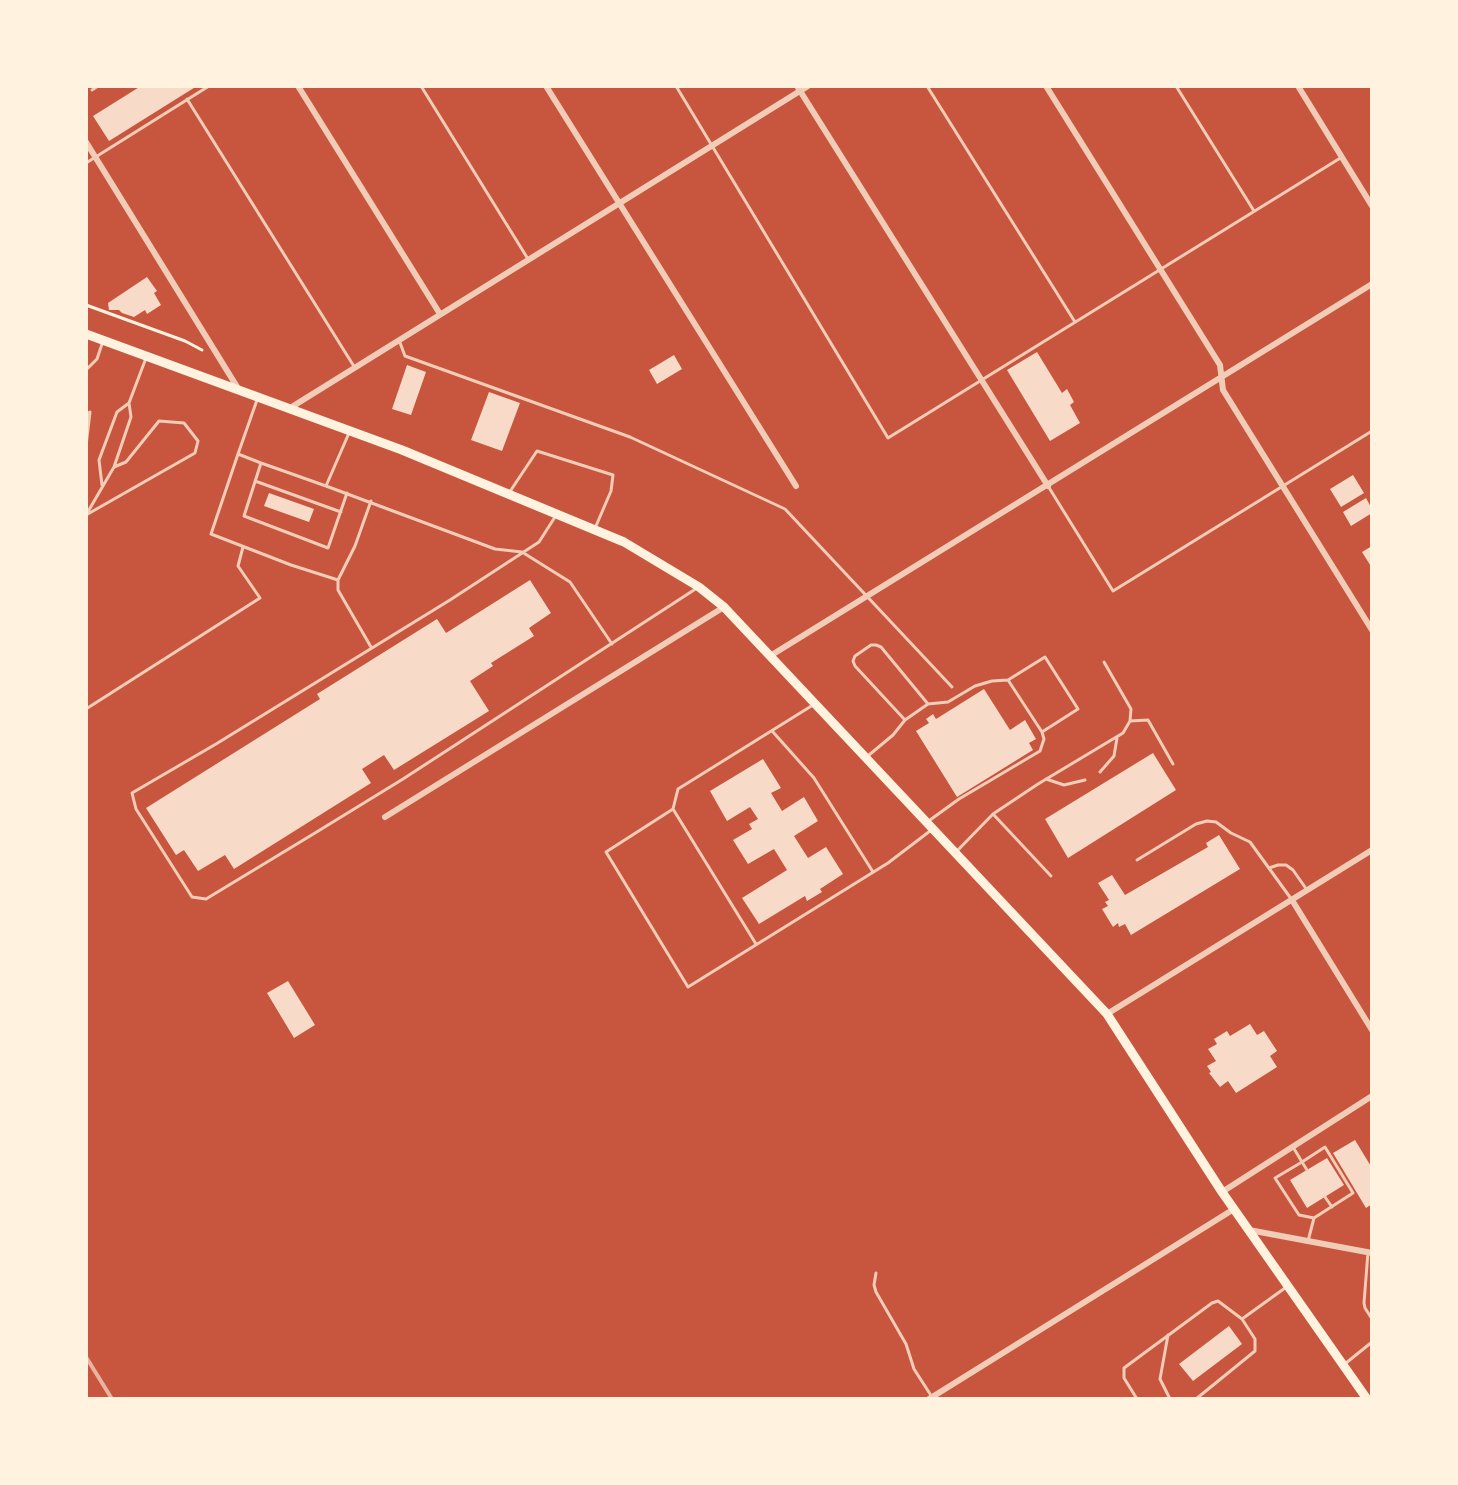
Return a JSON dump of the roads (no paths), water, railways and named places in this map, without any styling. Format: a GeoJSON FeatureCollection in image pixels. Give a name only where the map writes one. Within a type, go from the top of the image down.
{"type":"FeatureCollection","features":[{"type":"Feature","properties":{"kind":"main road"},"geometry":{"type":"LineString","coordinates":[[86,334],[350,431],[624,542],[699,587],[724,607],[1107,1014],[1222,1192],[1367,1399]]}},
{"type":"Feature","properties":{"kind":"street"},"geometry":{"type":"LineString","coordinates":[[298,86],[440,314]]}},
{"type":"Feature","properties":{"kind":"street"},"geometry":{"type":"LineString","coordinates":[[546,86],[796,486]]}},
{"type":"Feature","properties":{"kind":"street"},"geometry":{"type":"LineString","coordinates":[[290,408],[712,146],[799,88],[808,86]]}},
{"type":"Feature","properties":{"kind":"street"},"geometry":{"type":"LineString","coordinates":[[1046,86],[1220,365],[1223,390],[1372,630]]}},
{"type":"Feature","properties":{"kind":"street"},"geometry":{"type":"LineString","coordinates":[[1298,86],[1372,206]]}},
{"type":"Feature","properties":{"kind":"street"},"geometry":{"type":"LineString","coordinates":[[799,88],[1048,486]]}},
{"type":"Feature","properties":{"kind":"street"},"geometry":{"type":"LineString","coordinates":[[86,142],[239,390]]}},
{"type":"Feature","properties":{"kind":"street"},"geometry":{"type":"LineString","coordinates":[[770,656],[1372,284]]}},
{"type":"Feature","properties":{"kind":"street"},"geometry":{"type":"LineString","coordinates":[[385,817],[724,607]]}},
{"type":"Feature","properties":{"kind":"street"},"geometry":{"type":"LineString","coordinates":[[1107,1014],[1372,850]]}},
{"type":"Feature","properties":{"kind":"street"},"geometry":{"type":"LineString","coordinates":[[1292,900],[1372,1030]]}},
{"type":"Feature","properties":{"kind":"street"},"geometry":{"type":"LineString","coordinates":[[1222,1192],[1372,1096]]}},
{"type":"Feature","properties":{"kind":"street"},"geometry":{"type":"LineString","coordinates":[[930,1398],[1234,1209]]}},
{"type":"Feature","properties":{"kind":"street"},"geometry":{"type":"LineString","coordinates":[[1249,1230],[1370,1252]]}},
{"type":"Feature","properties":{"kind":"lane"},"geometry":{"type":"LineString","coordinates":[[92,90],[98,86]]}},
{"type":"Feature","properties":{"kind":"lane"},"geometry":{"type":"LineString","coordinates":[[86,163],[209,86]]}},
{"type":"Feature","properties":{"kind":"lane"},"geometry":{"type":"LineString","coordinates":[[421,86],[528,259]]}},
{"type":"Feature","properties":{"kind":"lane"},"geometry":{"type":"LineString","coordinates":[[676,86],[888,438],[1342,157]]}},
{"type":"Feature","properties":{"kind":"lane"},"geometry":{"type":"LineString","coordinates":[[927,86],[1075,322]]}},
{"type":"Feature","properties":{"kind":"lane"},"geometry":{"type":"LineString","coordinates":[[1176,86],[1254,211]]}},
{"type":"Feature","properties":{"kind":"lane"},"geometry":{"type":"LineString","coordinates":[[187,99],[355,368]]}},
{"type":"Feature","properties":{"kind":"lane"},"geometry":{"type":"LineString","coordinates":[[86,370],[97,359],[104,340]]}},
{"type":"Feature","properties":{"kind":"lane"},"geometry":{"type":"LineString","coordinates":[[399,340],[405,356],[630,437],[785,509],[952,687]]}},
{"type":"Feature","properties":{"kind":"lane"},"geometry":{"type":"LineString","coordinates":[[86,515],[114,467],[131,417],[129,403],[147,356]]}},
{"type":"Feature","properties":{"kind":"lane"},"geometry":{"type":"LineString","coordinates":[[258,396],[211,534],[338,580]]}},
{"type":"Feature","properties":{"kind":"lane"},"geometry":{"type":"LineString","coordinates":[[102,485],[99,460],[117,412],[129,403]]}},
{"type":"Feature","properties":{"kind":"lane"},"geometry":{"type":"LineString","coordinates":[[86,415],[90,412],[86,446]]}},
{"type":"Feature","properties":{"kind":"lane"},"geometry":{"type":"LineString","coordinates":[[86,515],[195,453],[198,441],[184,423],[159,421],[126,462],[114,467]]}},
{"type":"Feature","properties":{"kind":"lane"},"geometry":{"type":"LineString","coordinates":[[326,486],[350,431]]}},
{"type":"Feature","properties":{"kind":"lane"},"geometry":{"type":"LineString","coordinates":[[1048,486],[1113,591],[1372,431]]}},
{"type":"Feature","properties":{"kind":"lane"},"geometry":{"type":"LineString","coordinates":[[508,494],[537,451],[613,475],[611,491],[594,530]]}},
{"type":"Feature","properties":{"kind":"lane"},"geometry":{"type":"LineString","coordinates":[[238,454],[495,549],[522,552],[570,582],[612,644]]}},
{"type":"Feature","properties":{"kind":"lane"},"geometry":{"type":"LineString","coordinates":[[261,463],[244,516],[328,548],[347,493]]}},
{"type":"Feature","properties":{"kind":"lane"},"geometry":{"type":"LineString","coordinates":[[255,481],[341,512]]}},
{"type":"Feature","properties":{"kind":"lane"},"geometry":{"type":"LineString","coordinates":[[371,501],[355,546],[338,580],[338,590],[371,648]]}},
{"type":"Feature","properties":{"kind":"lane"},"geometry":{"type":"LineString","coordinates":[[557,514],[539,542],[132,793],[136,809],[192,897],[206,899],[403,779],[699,587]]}},
{"type":"Feature","properties":{"kind":"lane"},"geometry":{"type":"LineString","coordinates":[[86,709],[260,598],[238,566],[243,547]]}},
{"type":"Feature","properties":{"kind":"lane"},"geometry":{"type":"LineString","coordinates":[[905,720],[855,666],[855,656],[871,645],[881,647],[928,704]]}},
{"type":"Feature","properties":{"kind":"lane"},"geometry":{"type":"LineString","coordinates":[[866,757],[893,735],[905,720],[928,704],[948,702],[975,686],[1008,680],[1045,657],[1078,709],[1042,732]]}},
{"type":"Feature","properties":{"kind":"lane"},"geometry":{"type":"LineString","coordinates":[[955,852],[993,814],[1123,733],[1130,721],[1131,709],[1104,662]]}},
{"type":"Feature","properties":{"kind":"lane"},"geometry":{"type":"LineString","coordinates":[[815,704],[678,789],[673,809],[606,852],[688,987],[873,872],[959,799],[1040,751],[1044,739],[1042,732],[1008,680]]}},
{"type":"Feature","properties":{"kind":"lane"},"geometry":{"type":"LineString","coordinates":[[1130,721],[1148,720],[1173,764]]}},
{"type":"Feature","properties":{"kind":"lane"},"geometry":{"type":"LineString","coordinates":[[772,731],[814,778],[873,872]]}},
{"type":"Feature","properties":{"kind":"lane"},"geometry":{"type":"LineString","coordinates":[[1100,772],[1114,756],[1118,736]]}},
{"type":"Feature","properties":{"kind":"lane"},"geometry":{"type":"LineString","coordinates":[[1046,779],[1064,785],[1085,780]]}},
{"type":"Feature","properties":{"kind":"lane"},"geometry":{"type":"LineString","coordinates":[[673,809],[756,944]]}},
{"type":"Feature","properties":{"kind":"lane"},"geometry":{"type":"LineString","coordinates":[[993,814],[1051,876]]}},
{"type":"Feature","properties":{"kind":"lane"},"geometry":{"type":"LineString","coordinates":[[1137,860],[1196,824],[1216,822],[1250,842],[1292,900]]}},
{"type":"Feature","properties":{"kind":"lane"},"geometry":{"type":"LineString","coordinates":[[1269,868],[1286,865],[1307,890]]}},
{"type":"Feature","properties":{"kind":"lane"},"geometry":{"type":"LineString","coordinates":[[1293,1147],[1307,1170]]}},
{"type":"Feature","properties":{"kind":"lane"},"geometry":{"type":"LineString","coordinates":[[1325,1147],[1353,1193],[1314,1218],[1299,1215],[1275,1178],[1302,1162],[1325,1147]]}},
{"type":"Feature","properties":{"kind":"lane"},"geometry":{"type":"LineString","coordinates":[[1325,1197],[1332,1207]]}},
{"type":"Feature","properties":{"kind":"lane"},"geometry":{"type":"LineString","coordinates":[[1308,1241],[1314,1218]]}},
{"type":"Feature","properties":{"kind":"lane"},"geometry":{"type":"LineString","coordinates":[[1370,1252],[1365,1308],[1372,1319]]}},
{"type":"Feature","properties":{"kind":"lane"},"geometry":{"type":"LineString","coordinates":[[876,1273],[876,1292],[906,1344],[914,1369],[930,1398]]}},
{"type":"Feature","properties":{"kind":"lane"},"geometry":{"type":"LineString","coordinates":[[1242,1319],[1288,1286]]}},
{"type":"Feature","properties":{"kind":"lane"},"geometry":{"type":"LineString","coordinates":[[1366,1289],[1372,1288]]}},
{"type":"Feature","properties":{"kind":"lane"},"geometry":{"type":"LineString","coordinates":[[1137,1399],[1124,1378],[1124,1368],[1218,1301],[1242,1319],[1255,1339],[1255,1351],[1196,1399]]}},
{"type":"Feature","properties":{"kind":"lane"},"geometry":{"type":"LineString","coordinates":[[1168,1335],[1160,1379],[1170,1399]]}},
{"type":"Feature","properties":{"kind":"lane"},"geometry":{"type":"LineString","coordinates":[[1343,1365],[1372,1342]]}},
{"type":"Feature","properties":{"kind":"railway"},"geometry":{"type":"LineString","coordinates":[[86,1357],[112,1399]]}}]}
